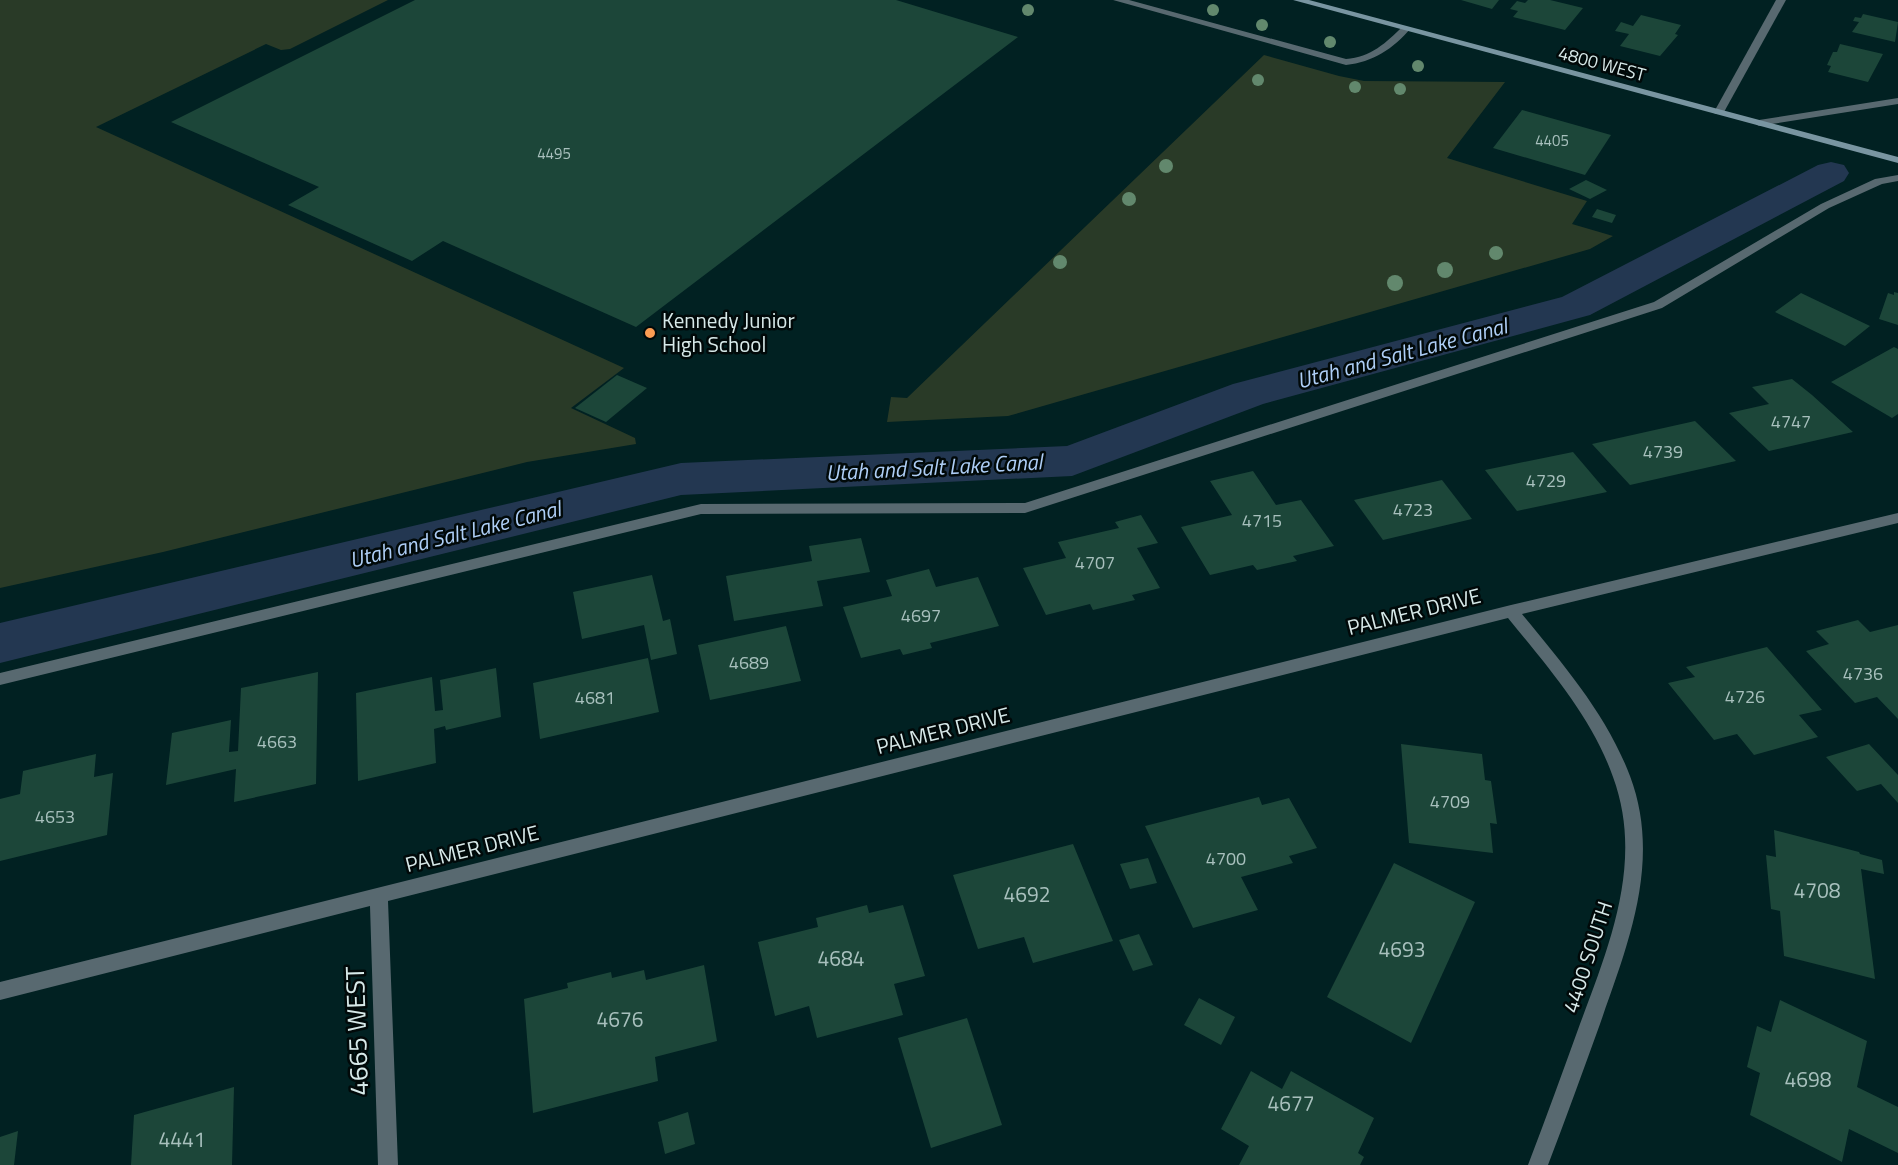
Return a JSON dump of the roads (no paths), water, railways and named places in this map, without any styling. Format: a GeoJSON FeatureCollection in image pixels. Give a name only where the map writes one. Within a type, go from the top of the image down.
{"type":"FeatureCollection","features":[{"type":"Feature","properties":{"kind":"main road","name":"4800 WEST"},"geometry":{"type":"LineString","coordinates":[[1298,0],[1898,160]]}},
{"type":"Feature","properties":{"kind":"street"},"geometry":{"type":"LineString","coordinates":[[1118,0],[1346,62],[1371,58],[1387,47],[1406,28]]}},
{"type":"Feature","properties":{"kind":"street"},"geometry":{"type":"LineString","coordinates":[[1719,112],[1781,0]]}},
{"type":"Feature","properties":{"kind":"street"},"geometry":{"type":"LineString","coordinates":[[1759,123],[1898,101]]}},
{"type":"Feature","properties":{"kind":"street"},"geometry":{"type":"LineString","coordinates":[[0,679],[701,509],[1025,508],[1658,305],[1825,206],[1879,181],[1898,178]]}},
{"type":"Feature","properties":{"kind":"street","name":"PALMER DRIVE"},"geometry":{"type":"LineString","coordinates":[[0,991],[1511,611],[1898,518]]}},
{"type":"Feature","properties":{"kind":"street","name":"4400 SOUTH"},"geometry":{"type":"LineString","coordinates":[[1511,611],[1562,674],[1601,732],[1623,778],[1635,829],[1635,869],[1626,924],[1538,1165]]}},
{"type":"Feature","properties":{"kind":"street","name":"4665 WEST"},"geometry":{"type":"LineString","coordinates":[[379,895],[388,1165]]}},
{"type":"Feature","properties":{"kind":"waterway","name":"Utah and Salt Lake Canal"},"geometry":{"type":"LineString","coordinates":[[0,643],[681,479],[1072,461],[1248,394],[1576,306],[1831,173]]}},
{"type":"Feature","properties":{"kind":"place","name":"Kennedy Junior High School"},"geometry":{"type":"Point","coordinates":[650,333]}}]}
